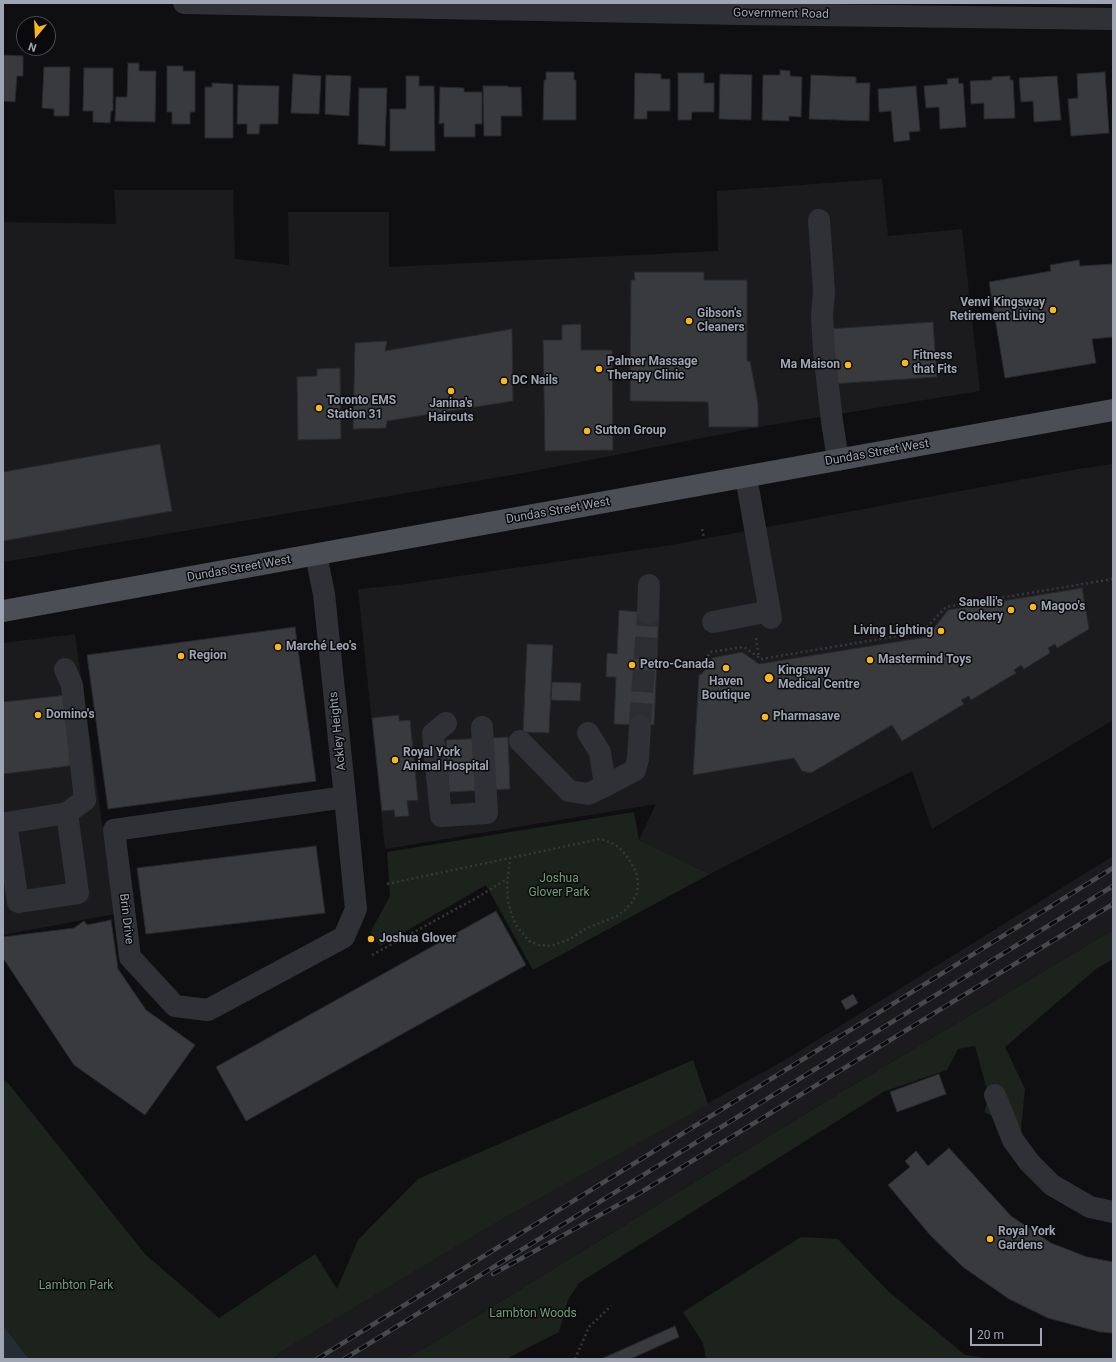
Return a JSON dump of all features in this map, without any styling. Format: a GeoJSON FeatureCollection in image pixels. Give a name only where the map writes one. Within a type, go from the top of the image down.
{"type":"FeatureCollection","features":[{"type":"Feature","properties":{"kind":"main road","name":"Dundas Street West"},"geometry":{"type":"LineString","coordinates":[[3,611],[1112,411]]}},
{"type":"Feature","properties":{"kind":"street","name":"Government Road"},"geometry":{"type":"LineString","coordinates":[[184,3],[1001,10],[1113,19]]}},
{"type":"Feature","properties":{"kind":"street"},"geometry":{"type":"LineString","coordinates":[[819,220],[824,291],[822,316],[824,352],[838,460]]}},
{"type":"Feature","properties":{"kind":"street"},"geometry":{"type":"LineString","coordinates":[[713,622],[771,615],[746,477]]}},
{"type":"Feature","properties":{"kind":"street","name":"Ackley Heights"},"geometry":{"type":"LineString","coordinates":[[316,555],[324,594],[356,909]]}},
{"type":"Feature","properties":{"kind":"street"},"geometry":{"type":"LineString","coordinates":[[648,613],[649,585]]}},
{"type":"Feature","properties":{"kind":"street"},"geometry":{"type":"LineString","coordinates":[[65,669],[72,685],[85,800],[66,813],[6,823],[18,902],[78,893],[66,813]]}},
{"type":"Feature","properties":{"kind":"street"},"geometry":{"type":"LineString","coordinates":[[446,723],[433,734],[441,816],[487,813],[482,727]]}},
{"type":"Feature","properties":{"kind":"street"},"geometry":{"type":"LineString","coordinates":[[520,741],[569,791],[588,794],[635,770],[638,759],[640,725]]}},
{"type":"Feature","properties":{"kind":"street"},"geometry":{"type":"LineString","coordinates":[[588,733],[600,752],[605,786]]}},
{"type":"Feature","properties":{"kind":"street","name":"Brin Drive"},"geometry":{"type":"LineString","coordinates":[[345,798],[114,830],[130,957],[174,1006],[208,1010],[344,937],[356,909]]}},
{"type":"Feature","properties":{"kind":"street"},"geometry":{"type":"LineString","coordinates":[[995,1095],[1013,1140],[1029,1162],[1052,1185],[1090,1207],[1113,1212]]}},
{"type":"Feature","properties":{"kind":"path"},"geometry":{"type":"LineString","coordinates":[[702,529],[704,538]]}},
{"type":"Feature","properties":{"kind":"path"},"geometry":{"type":"LineString","coordinates":[[703,665],[710,652],[744,647],[761,659],[922,632],[946,607],[1113,579]]}},
{"type":"Feature","properties":{"kind":"path"},"geometry":{"type":"LineString","coordinates":[[387,884],[510,858],[600,839],[610,842],[620,848],[628,858],[636,871],[638,882],[637,893],[626,910],[617,916],[587,928],[570,939],[551,946],[539,945],[529,941],[516,925],[508,902],[507,879],[510,858]]}},
{"type":"Feature","properties":{"kind":"path"},"geometry":{"type":"LineString","coordinates":[[372,955],[478,897],[507,879]]}},
{"type":"Feature","properties":{"kind":"path"},"geometry":{"type":"LineString","coordinates":[[575,1359],[589,1327],[611,1306]]}},
{"type":"Feature","properties":{"kind":"shaded area"},"geometry":{"type":"Polygon","coordinates":[[[882,179],[888,236],[962,229],[980,391],[759,427],[518,474],[3,562],[4,222],[116,224],[114,190],[233,190],[235,259],[289,265],[288,212],[389,212],[389,267],[718,251],[717,191],[882,179]]]}},
{"type":"Feature","properties":{"kind":"shaded area"},"geometry":{"type":"Polygon","coordinates":[[[1113,464],[1113,720],[932,829],[912,771],[710,874],[639,840],[656,804],[385,849],[358,589],[398,585],[671,545],[1078,469],[1113,464]]]}},
{"type":"Feature","properties":{"kind":"shaded area"},"geometry":{"type":"Polygon","coordinates":[[[75,634],[115,914],[3,935],[3,643],[75,634]]]}},
{"type":"Feature","properties":{"kind":"shaded area"},"geometry":{"type":"Polygon","coordinates":[[[1113,856],[1113,930],[828,1100],[425,1348],[404,1359],[273,1359],[282,1351],[492,1225],[790,1057],[1113,856]]]}},
{"type":"Feature","properties":{"kind":"shaded area"},"geometry":{"type":"Polygon","coordinates":[[[3,1325],[29,1359],[3,1359],[3,1325]]]}},
{"type":"Feature","properties":{"kind":"green space","name":"Joshua Glover Park"},"geometry":{"type":"Polygon","coordinates":[[[634,812],[639,840],[710,874],[533,970],[486,885],[380,946],[370,933],[390,896],[387,852],[634,812]]]}},
{"type":"Feature","properties":{"kind":"green space","name":"Lambton Woods"},"geometry":{"type":"Polygon","coordinates":[[[1113,930],[1113,959],[1096,969],[1005,1047],[1025,1089],[1021,1131],[984,1112],[989,1097],[975,1046],[958,1049],[947,1070],[885,1091],[579,1283],[568,1300],[559,1332],[506,1359],[404,1359],[425,1348],[828,1100],[1113,930]]]}},
{"type":"Feature","properties":{"kind":"green space","name":"Lambton Park"},"geometry":{"type":"Polygon","coordinates":[[[693,1060],[708,1104],[492,1225],[282,1351],[273,1359],[29,1359],[3,1325],[3,1080],[8,1083],[145,1254],[219,1318],[315,1254],[337,1289],[358,1240],[418,1179],[693,1060]]]}},
{"type":"Feature","properties":{"kind":"green space"},"geometry":{"type":"Polygon","coordinates":[[[801,1237],[838,1239],[888,1291],[965,1355],[992,1359],[706,1359],[703,1343],[683,1312],[801,1237]]]}},
{"type":"Feature","properties":{"kind":"building"},"geometry":{"type":"Polygon","coordinates":[[[3,55],[23,56],[23,76],[17,76],[15,102],[3,101],[3,55]]]}},
{"type":"Feature","properties":{"kind":"building"},"geometry":{"type":"Polygon","coordinates":[[[128,63],[139,63],[139,71],[156,71],[155,122],[115,121],[116,97],[127,97],[128,63]]]}},
{"type":"Feature","properties":{"kind":"building"},"geometry":{"type":"Polygon","coordinates":[[[167,66],[183,66],[183,71],[195,71],[195,112],[190,112],[190,124],[172,124],[172,112],[167,112],[167,66]]]}},
{"type":"Feature","properties":{"kind":"building"},"geometry":{"type":"Polygon","coordinates":[[[44,67],[70,67],[69,116],[54,116],[54,109],[42,108],[44,67]]]}},
{"type":"Feature","properties":{"kind":"building"},"geometry":{"type":"Polygon","coordinates":[[[84,68],[113,68],[113,111],[111,111],[110,123],[93,122],[93,111],[83,111],[84,68]]]}},
{"type":"Feature","properties":{"kind":"building"},"geometry":{"type":"Polygon","coordinates":[[[780,70],[790,71],[790,76],[802,77],[801,117],[789,116],[789,121],[762,120],[763,75],[780,75],[780,70]]]}},
{"type":"Feature","properties":{"kind":"building"},"geometry":{"type":"Polygon","coordinates":[[[546,72],[574,72],[574,80],[576,80],[576,120],[543,120],[544,80],[546,80],[546,72]]]}},
{"type":"Feature","properties":{"kind":"building"},"geometry":{"type":"Polygon","coordinates":[[[1105,72],[1109,133],[1071,136],[1068,99],[1078,98],[1077,74],[1105,72]]]}},
{"type":"Feature","properties":{"kind":"building"},"geometry":{"type":"Polygon","coordinates":[[[635,73],[661,74],[661,79],[670,79],[670,111],[647,111],[647,119],[634,119],[635,73]]]}},
{"type":"Feature","properties":{"kind":"building"},"geometry":{"type":"Polygon","coordinates":[[[678,73],[704,73],[704,83],[714,83],[714,112],[692,112],[691,120],[678,120],[678,73]]]}},
{"type":"Feature","properties":{"kind":"building"},"geometry":{"type":"Polygon","coordinates":[[[293,74],[321,76],[319,114],[291,113],[293,74]]]}},
{"type":"Feature","properties":{"kind":"building"},"geometry":{"type":"Polygon","coordinates":[[[720,74],[752,75],[751,120],[719,119],[720,74]]]}},
{"type":"Feature","properties":{"kind":"building"},"geometry":{"type":"Polygon","coordinates":[[[326,75],[351,76],[349,116],[325,114],[326,75]]]}},
{"type":"Feature","properties":{"kind":"building"},"geometry":{"type":"Polygon","coordinates":[[[811,75],[856,77],[856,83],[870,83],[869,121],[809,119],[811,75]]]}},
{"type":"Feature","properties":{"kind":"building"},"geometry":{"type":"Polygon","coordinates":[[[406,76],[419,76],[419,86],[434,86],[435,151],[390,151],[390,109],[406,109],[406,76]]]}},
{"type":"Feature","properties":{"kind":"building"},"geometry":{"type":"Polygon","coordinates":[[[1010,76],[1010,80],[1013,80],[1015,118],[984,119],[984,103],[971,104],[970,81],[992,80],[992,77],[1010,76]]]}},
{"type":"Feature","properties":{"kind":"building"},"geometry":{"type":"Polygon","coordinates":[[[1057,76],[1061,120],[1034,122],[1033,101],[1021,102],[1019,78],[1057,76]]]}},
{"type":"Feature","properties":{"kind":"building"},"geometry":{"type":"Polygon","coordinates":[[[958,78],[959,84],[963,83],[966,127],[940,129],[939,107],[926,108],[924,86],[948,84],[947,79],[958,78]]]}},
{"type":"Feature","properties":{"kind":"building"},"geometry":{"type":"Polygon","coordinates":[[[212,83],[233,84],[233,138],[205,138],[205,87],[212,87],[212,83]]]}},
{"type":"Feature","properties":{"kind":"building"},"geometry":{"type":"Polygon","coordinates":[[[238,85],[279,86],[278,124],[260,124],[259,134],[247,134],[247,124],[237,124],[238,85]]]}},
{"type":"Feature","properties":{"kind":"building"},"geometry":{"type":"Polygon","coordinates":[[[483,86],[521,87],[522,116],[501,116],[501,136],[484,136],[483,86]]]}},
{"type":"Feature","properties":{"kind":"building"},"geometry":{"type":"Polygon","coordinates":[[[916,86],[920,131],[909,132],[910,140],[894,142],[891,111],[879,112],[878,89],[916,86]]]}},
{"type":"Feature","properties":{"kind":"building"},"geometry":{"type":"Polygon","coordinates":[[[440,87],[464,88],[464,92],[482,92],[482,124],[475,124],[475,137],[444,137],[444,123],[439,124],[440,87]]]}},
{"type":"Feature","properties":{"kind":"building"},"geometry":{"type":"Polygon","coordinates":[[[359,88],[387,88],[385,146],[358,144],[359,88]]]}},
{"type":"Feature","properties":{"kind":"building","name":"Venvi Kingsway Retirement Living"},"geometry":{"type":"Polygon","coordinates":[[[1079,260],[1080,266],[1113,264],[1113,337],[1092,339],[1096,363],[1005,378],[989,282],[1051,271],[1050,265],[1079,260]]]}},
{"type":"Feature","properties":{"kind":"building","name":"Gibson's Cleaners"},"geometry":{"type":"Polygon","coordinates":[[[634,272],[704,272],[704,280],[747,280],[747,361],[750,361],[758,403],[758,427],[709,427],[708,402],[630,401],[631,280],[635,280],[634,272]]]}},
{"type":"Feature","properties":{"kind":"building"},"geometry":{"type":"Polygon","coordinates":[[[933,322],[937,377],[832,384],[828,329],[933,322]]]}},
{"type":"Feature","properties":{"kind":"building"},"geometry":{"type":"Polygon","coordinates":[[[581,324],[581,350],[612,350],[613,450],[545,451],[543,340],[562,340],[562,325],[581,324]]]}},
{"type":"Feature","properties":{"kind":"building"},"geometry":{"type":"Polygon","coordinates":[[[512,329],[513,401],[387,421],[386,428],[353,429],[355,343],[387,341],[385,351],[512,329]]]}},
{"type":"Feature","properties":{"kind":"building","name":"Toronto EMS Station 31"},"geometry":{"type":"Polygon","coordinates":[[[340,368],[341,439],[298,440],[297,377],[317,376],[317,369],[340,368]]]}},
{"type":"Feature","properties":{"kind":"building"},"geometry":{"type":"Polygon","coordinates":[[[160,444],[172,511],[3,541],[3,472],[160,444]]]}},
{"type":"Feature","properties":{"kind":"building"},"geometry":{"type":"Polygon","coordinates":[[[1082,588],[1089,629],[1057,648],[1055,644],[1048,648],[1050,653],[1024,669],[1021,665],[1014,670],[1016,673],[971,700],[969,696],[961,700],[964,704],[902,741],[892,725],[811,773],[802,771],[794,758],[693,775],[699,675],[702,674],[712,658],[742,652],[759,664],[927,637],[948,610],[1082,588]]]}},
{"type":"Feature","properties":{"kind":"building","name":"Petro-Canada"},"geometry":{"type":"Polygon","coordinates":[[[619,610],[648,613],[659,612],[654,725],[614,724],[616,677],[606,677],[607,653],[617,654],[619,610]]]}},
{"type":"Feature","properties":{"kind":"building"},"geometry":{"type":"Polygon","coordinates":[[[295,627],[316,781],[108,809],[87,655],[295,627]]]}},
{"type":"Feature","properties":{"kind":"building"},"geometry":{"type":"Polygon","coordinates":[[[527,644],[553,645],[549,733],[523,732],[527,644]]]}},
{"type":"Feature","properties":{"kind":"building"},"geometry":{"type":"Polygon","coordinates":[[[552,682],[581,683],[580,701],[551,700],[552,682]]]}},
{"type":"Feature","properties":{"kind":"building"},"geometry":{"type":"Polygon","coordinates":[[[67,695],[76,765],[3,774],[3,702],[67,695]]]}},
{"type":"Feature","properties":{"kind":"building","name":"Royal York Animal Hospital"},"geometry":{"type":"Polygon","coordinates":[[[399,715],[399,721],[410,720],[418,800],[407,801],[409,816],[395,817],[394,810],[382,811],[372,718],[399,715]]]}},
{"type":"Feature","properties":{"kind":"building"},"geometry":{"type":"Polygon","coordinates":[[[508,737],[510,789],[449,792],[446,740],[508,737]]]}},
{"type":"Feature","properties":{"kind":"building"},"geometry":{"type":"Polygon","coordinates":[[[316,846],[325,913],[146,934],[137,868],[316,846]]]}},
{"type":"Feature","properties":{"kind":"building"},"geometry":{"type":"Polygon","coordinates":[[[496,911],[526,965],[246,1121],[216,1067],[496,911]]]}},
{"type":"Feature","properties":{"kind":"building"},"geometry":{"type":"Polygon","coordinates":[[[111,920],[118,969],[146,1010],[195,1045],[145,1115],[74,1065],[3,958],[3,937],[74,928],[84,921],[87,925],[111,920]]]}},
{"type":"Feature","properties":{"kind":"building"},"geometry":{"type":"Polygon","coordinates":[[[853,994],[858,1003],[846,1010],[841,1001],[853,994]]]}},
{"type":"Feature","properties":{"kind":"building"},"geometry":{"type":"Polygon","coordinates":[[[939,1074],[946,1094],[897,1112],[890,1092],[939,1074]]]}},
{"type":"Feature","properties":{"kind":"building","name":"Royal York Gardens"},"geometry":{"type":"Polygon","coordinates":[[[949,1148],[1011,1216],[1051,1243],[1087,1257],[1113,1262],[1113,1333],[1100,1332],[1048,1318],[1009,1299],[963,1267],[930,1235],[888,1185],[910,1167],[905,1161],[916,1151],[928,1166],[949,1148]]]}},
{"type":"Feature","properties":{"kind":"building"},"geometry":{"type":"Polygon","coordinates":[[[675,1326],[679,1337],[648,1351],[630,1359],[601,1359],[675,1326]]]}},
{"type":"Feature","properties":{"kind":"tunnel"},"geometry":{"type":"LineString","coordinates":[[640,725],[648,613]]}},
{"type":"Feature","properties":{"kind":"railway"},"geometry":{"type":"LineString","coordinates":[[317,1359],[1113,868]]}},
{"type":"Feature","properties":{"kind":"railway"},"geometry":{"type":"LineString","coordinates":[[344,1359],[1113,886]]}},
{"type":"Feature","properties":{"kind":"railway"},"geometry":{"type":"LineString","coordinates":[[493,1274],[638,1194],[1113,904]]}},
{"type":"Feature","properties":{"kind":"place","name":"Venvi Kingsway Retirement Living"},"geometry":{"type":"Point","coordinates":[1053,310]}},
{"type":"Feature","properties":{"kind":"place","name":"Gibson's Cleaners"},"geometry":{"type":"Point","coordinates":[689,321]}},
{"type":"Feature","properties":{"kind":"place","name":"Fitness that Fits"},"geometry":{"type":"Point","coordinates":[905,363]}},
{"type":"Feature","properties":{"kind":"place","name":"Ma Maison"},"geometry":{"type":"Point","coordinates":[848,365]}},
{"type":"Feature","properties":{"kind":"place","name":"Palmer Massage Therapy Clinic"},"geometry":{"type":"Point","coordinates":[599,369]}},
{"type":"Feature","properties":{"kind":"place","name":"DC Nails"},"geometry":{"type":"Point","coordinates":[504,381]}},
{"type":"Feature","properties":{"kind":"place","name":"Janina's Haircuts"},"geometry":{"type":"Point","coordinates":[451,391]}},
{"type":"Feature","properties":{"kind":"place","name":"Toronto EMS Station 31"},"geometry":{"type":"Point","coordinates":[319,408]}},
{"type":"Feature","properties":{"kind":"place","name":"Sutton Group"},"geometry":{"type":"Point","coordinates":[587,431]}},
{"type":"Feature","properties":{"kind":"place","name":"Magoo's"},"geometry":{"type":"Point","coordinates":[1033,607]}},
{"type":"Feature","properties":{"kind":"place","name":"Sanelli's Cookery"},"geometry":{"type":"Point","coordinates":[1011,610]}},
{"type":"Feature","properties":{"kind":"place","name":"Living Lighting"},"geometry":{"type":"Point","coordinates":[941,631]}},
{"type":"Feature","properties":{"kind":"place","name":"Marché Leo’s"},"geometry":{"type":"Point","coordinates":[278,647]}},
{"type":"Feature","properties":{"kind":"place","name":"Region"},"geometry":{"type":"Point","coordinates":[181,656]}},
{"type":"Feature","properties":{"kind":"place","name":"Mastermind Toys"},"geometry":{"type":"Point","coordinates":[870,660]}},
{"type":"Feature","properties":{"kind":"place","name":"Petro-Canada"},"geometry":{"type":"Point","coordinates":[632,665]}},
{"type":"Feature","properties":{"kind":"place","name":"Haven Boutique"},"geometry":{"type":"Point","coordinates":[726,668]}},
{"type":"Feature","properties":{"kind":"place","name":"Kingsway Medical Centre"},"geometry":{"type":"Point","coordinates":[769,678]}},
{"type":"Feature","properties":{"kind":"place","name":"Domino's"},"geometry":{"type":"Point","coordinates":[38,715]}},
{"type":"Feature","properties":{"kind":"place","name":"Pharmasave"},"geometry":{"type":"Point","coordinates":[765,717]}},
{"type":"Feature","properties":{"kind":"place","name":"Royal York Animal Hospital"},"geometry":{"type":"Point","coordinates":[395,760]}},
{"type":"Feature","properties":{"kind":"place","name":"Joshua Glover"},"geometry":{"type":"Point","coordinates":[371,939]}},
{"type":"Feature","properties":{"kind":"place","name":"Royal York Gardens"},"geometry":{"type":"Point","coordinates":[990,1239]}}]}
